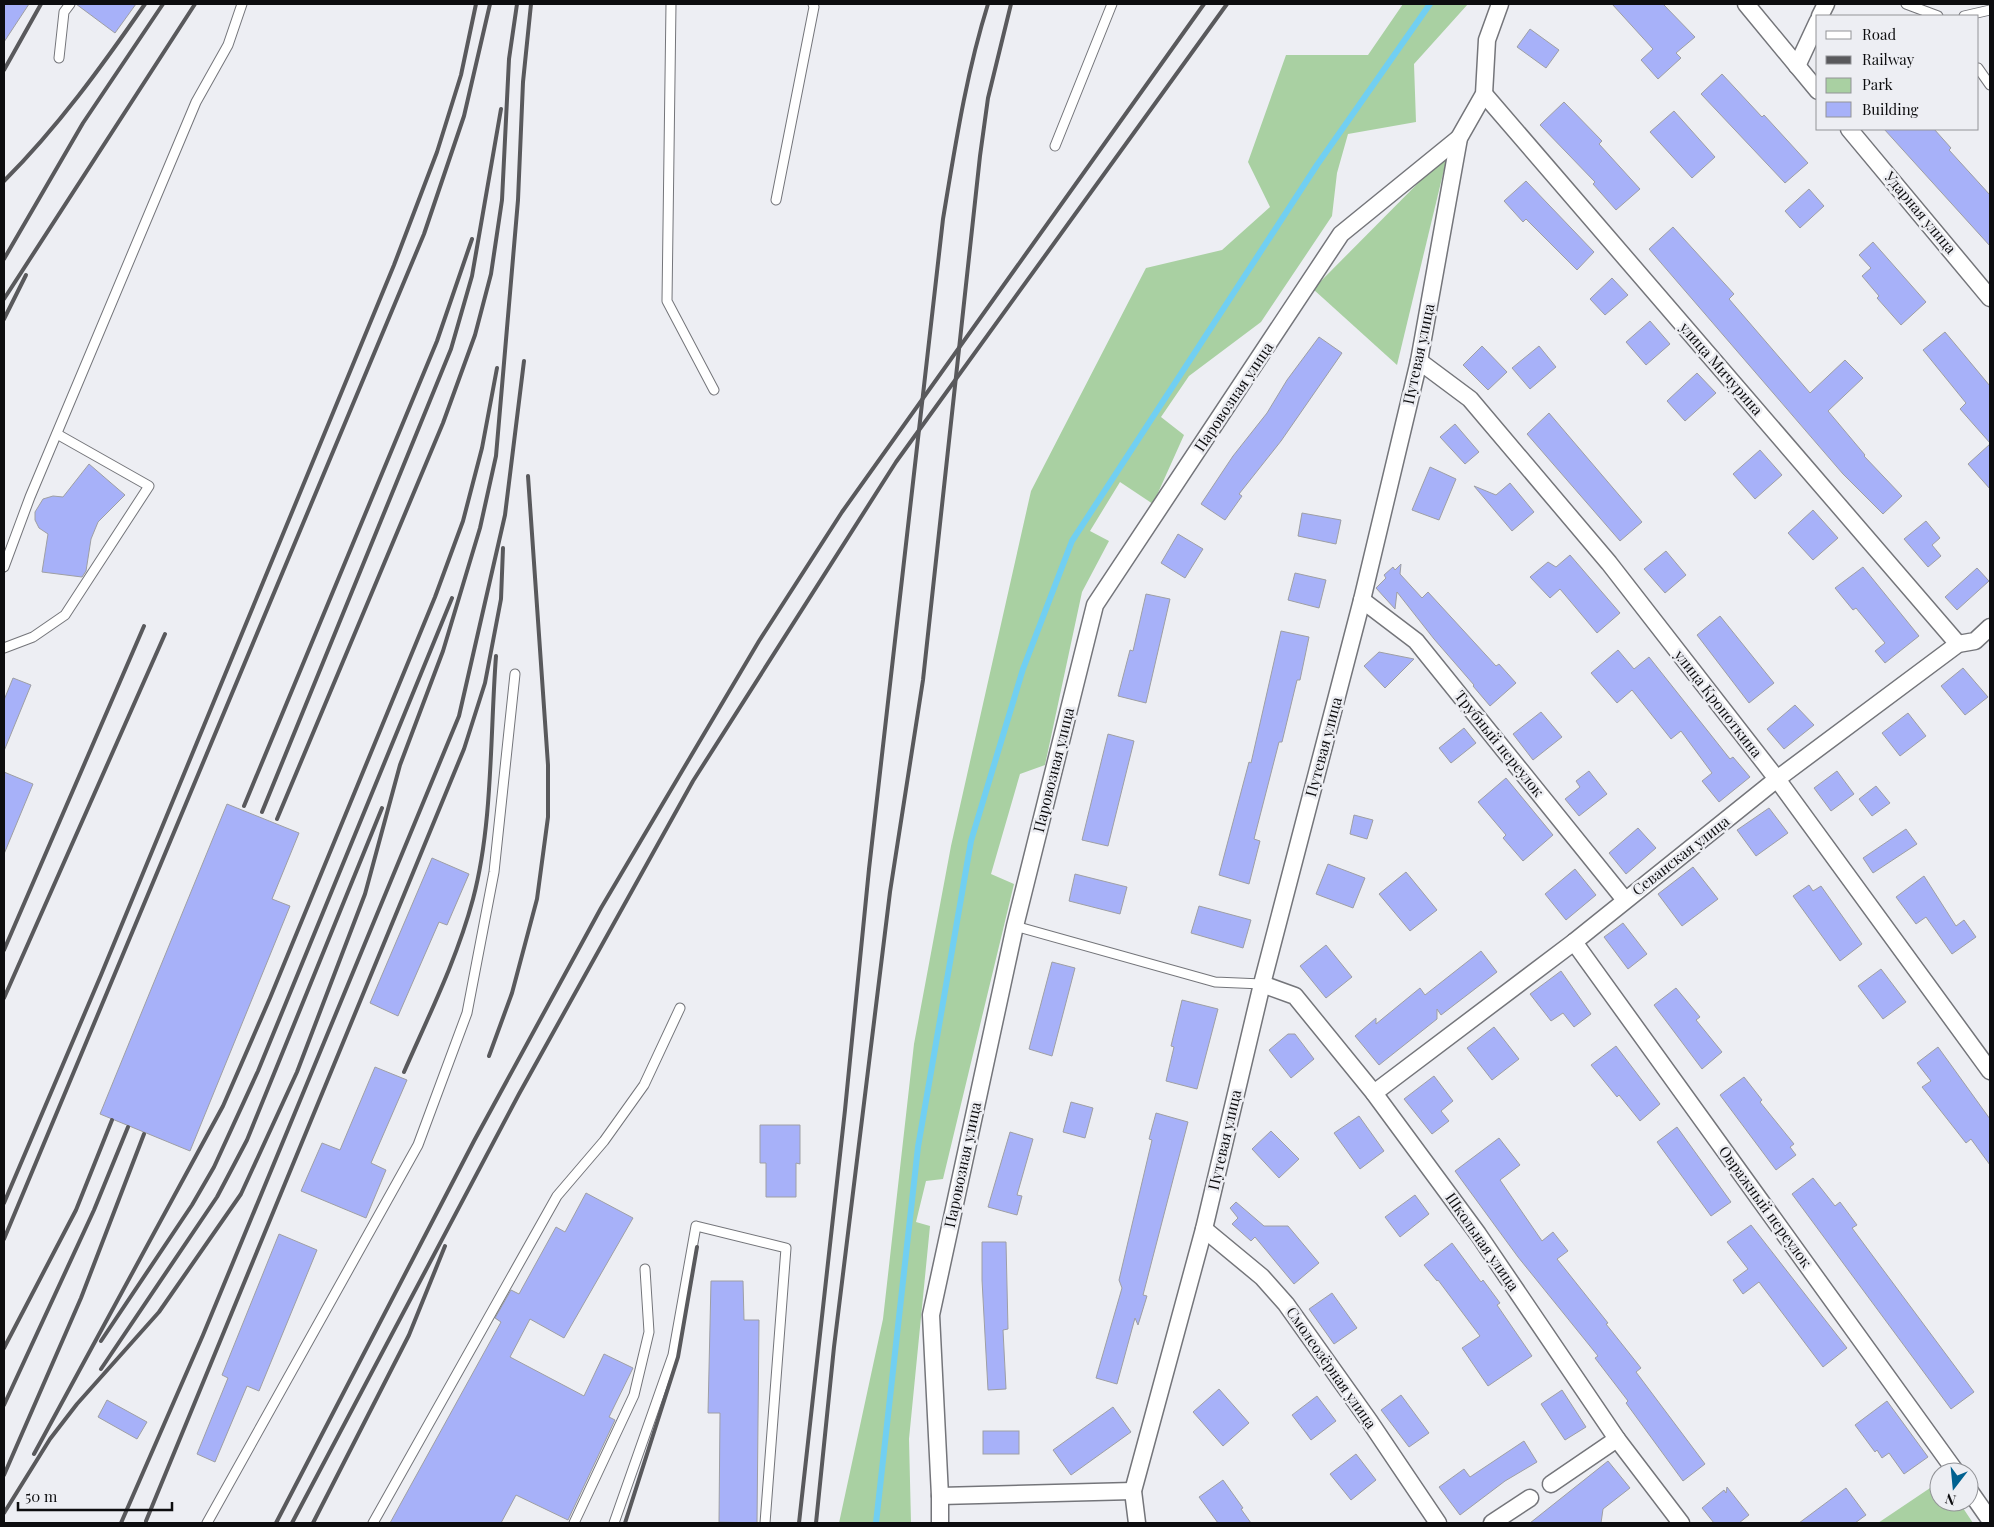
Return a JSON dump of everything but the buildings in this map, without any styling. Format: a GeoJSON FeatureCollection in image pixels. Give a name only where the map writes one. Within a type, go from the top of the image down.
{"type":"FeatureCollection","features":[{"type":"Feature","properties":{"kind":"street","name":"Путевая улица"},"geometry":{"type":"LineString","coordinates":[[1133,1491],[1204,1230],[1262,984],[1362,600],[1419,361],[1459,138],[1484,94],[1486,40],[1500,4]]}},
{"type":"Feature","properties":{"kind":"street"},"geometry":{"type":"LineString","coordinates":[[1746,4],[1816,89]]}},
{"type":"Feature","properties":{"kind":"street"},"geometry":{"type":"LineString","coordinates":[[1797,66],[1816,25]]}},
{"type":"Feature","properties":{"kind":"street","name":"улица Мичурина"},"geometry":{"type":"LineString","coordinates":[[1484,94],[1958,644]]}},
{"type":"Feature","properties":{"kind":"street","name":"Ударная улица"},"geometry":{"type":"LineString","coordinates":[[1850,130],[1990,298]]}},
{"type":"Feature","properties":{"kind":"street","name":"Паровозная улица"},"geometry":{"type":"LineString","coordinates":[[940,1523],[931,1314],[1015,926],[1095,605],[1341,234],[1459,138]]}},
{"type":"Feature","properties":{"kind":"street","name":"улица Кропоткина"},"geometry":{"type":"LineString","coordinates":[[1419,361],[1470,399],[1609,562],[1777,779],[1990,1071]]}},
{"type":"Feature","properties":{"kind":"street","name":"Трубный переулок"},"geometry":{"type":"LineString","coordinates":[[1362,600],[1416,641],[1625,900]]}},
{"type":"Feature","properties":{"kind":"street","name":"Севанская улица"},"geometry":{"type":"LineString","coordinates":[[1374,1093],[1574,942],[1777,779],[1958,644],[1975,641],[1990,627]]}},
{"type":"Feature","properties":{"kind":"street","name":"Овражный переулок"},"geometry":{"type":"LineString","coordinates":[[1574,942],[1949,1462]]}},
{"type":"Feature","properties":{"kind":"street","name":"Школьная улица"},"geometry":{"type":"LineString","coordinates":[[1262,984],[1295,996],[1374,1093],[1478,1234],[1617,1439],[1681,1523]]}},
{"type":"Feature","properties":{"kind":"street","name":"Смолеозёрная улица"},"geometry":{"type":"LineString","coordinates":[[1204,1230],[1262,1277],[1286,1304],[1370,1422],[1438,1523]]}},
{"type":"Feature","properties":{"kind":"street"},"geometry":{"type":"LineString","coordinates":[[1550,1484],[1617,1439]]}},
{"type":"Feature","properties":{"kind":"street"},"geometry":{"type":"LineString","coordinates":[[940,1496],[1133,1491],[1136,1523]]}},
{"type":"Feature","properties":{"kind":"street"},"geometry":{"type":"LineString","coordinates":[[1492,1523],[1530,1498]]}},
{"type":"Feature","properties":{"kind":"street"},"geometry":{"type":"LineString","coordinates":[[1979,1504],[1990,1520]]}},
{"type":"Feature","properties":{"kind":"lane"},"geometry":{"type":"LineString","coordinates":[[59,58],[64,12],[70,4]]}},
{"type":"Feature","properties":{"kind":"lane"},"geometry":{"type":"LineString","coordinates":[[4,567],[57,434],[196,102],[228,45],[242,4]]}},
{"type":"Feature","properties":{"kind":"lane"},"geometry":{"type":"LineString","coordinates":[[671,4],[667,301],[714,390]]}},
{"type":"Feature","properties":{"kind":"lane"},"geometry":{"type":"LineString","coordinates":[[776,200],[813,4]]}},
{"type":"Feature","properties":{"kind":"lane"},"geometry":{"type":"LineString","coordinates":[[1055,146],[1112,4]]}},
{"type":"Feature","properties":{"kind":"lane"},"geometry":{"type":"LineString","coordinates":[[1906,4],[1935,15]]}},
{"type":"Feature","properties":{"kind":"lane"},"geometry":{"type":"LineString","coordinates":[[1968,15],[1990,10]]}},
{"type":"Feature","properties":{"kind":"lane"},"geometry":{"type":"LineString","coordinates":[[1979,69],[1990,85]]}},
{"type":"Feature","properties":{"kind":"lane"},"geometry":{"type":"LineString","coordinates":[[4,648],[34,637],[65,615],[149,486],[57,434]]}},
{"type":"Feature","properties":{"kind":"lane"},"geometry":{"type":"LineString","coordinates":[[208,1523],[418,1145],[467,1013],[494,872],[515,674]]}},
{"type":"Feature","properties":{"kind":"lane"},"geometry":{"type":"LineString","coordinates":[[1015,926],[1214,982],[1262,984]]}},
{"type":"Feature","properties":{"kind":"lane"},"geometry":{"type":"LineString","coordinates":[[373,1523],[557,1196],[604,1141],[644,1085],[680,1008]]}},
{"type":"Feature","properties":{"kind":"lane"},"geometry":{"type":"LineString","coordinates":[[614,1523],[673,1355],[696,1226],[786,1248],[766,1523]]}},
{"type":"Feature","properties":{"kind":"lane"},"geometry":{"type":"LineString","coordinates":[[574,1523],[634,1395],[649,1332],[644,1269]]}},
{"type":"Feature","properties":{"kind":"green space"},"geometry":{"type":"Polygon","coordinates":[[[1403,4],[1468,4],[1414,64],[1416,122],[1348,134],[1337,173],[1332,216],[1261,322],[1189,376],[1161,417],[1184,435],[1153,504],[1120,482],[1090,531],[1109,541],[1082,592],[1045,765],[1020,774],[991,874],[1014,884],[943,1179],[926,1181],[916,1222],[930,1226],[909,1439],[911,1523],[839,1523],[883,1319],[914,1044],[951,846],[1031,491],[1146,268],[1222,250],[1270,207],[1248,162],[1286,55],[1368,55],[1403,4]]]}},
{"type":"Feature","properties":{"kind":"green space"},"geometry":{"type":"Polygon","coordinates":[[[1448,153],[1397,365],[1313,289],[1448,153]]]}},
{"type":"Feature","properties":{"kind":"green space"},"geometry":{"type":"Polygon","coordinates":[[[1929,1489],[1929,1512],[1966,1512],[1973,1523],[1878,1523],[1929,1489]]]}},
{"type":"Feature","properties":{"kind":"waterway"},"geometry":{"type":"LineString","coordinates":[[876,1523],[918,1147],[971,841],[1023,669],[1072,541],[1317,165],[1430,4]]}},
{"type":"Feature","properties":{"kind":"railway"},"geometry":{"type":"LineString","coordinates":[[4,70],[41,4]]}},
{"type":"Feature","properties":{"kind":"railway"},"geometry":{"type":"LineString","coordinates":[[4,181],[79,96],[145,4]]}},
{"type":"Feature","properties":{"kind":"railway"},"geometry":{"type":"LineString","coordinates":[[4,259],[83,123],[163,4]]}},
{"type":"Feature","properties":{"kind":"railway"},"geometry":{"type":"LineString","coordinates":[[4,299],[195,4]]}},
{"type":"Feature","properties":{"kind":"railway"},"geometry":{"type":"LineString","coordinates":[[4,1203],[101,975],[394,265],[437,152],[461,75],[476,4]]}},
{"type":"Feature","properties":{"kind":"railway"},"geometry":{"type":"LineString","coordinates":[[4,1239],[424,234],[464,116],[490,4]]}},
{"type":"Feature","properties":{"kind":"railway"},"geometry":{"type":"LineString","coordinates":[[277,819],[443,423],[475,335],[491,274],[502,200],[509,59],[517,4]]}},
{"type":"Feature","properties":{"kind":"railway"},"geometry":{"type":"LineString","coordinates":[[4,1513],[50,1439],[77,1404],[159,1312],[241,1194],[297,1072],[365,894],[400,765],[443,651],[480,528],[496,456],[518,200],[523,82],[531,4]]}},
{"type":"Feature","properties":{"kind":"railway"},"geometry":{"type":"LineString","coordinates":[[799,1523],[845,1110],[869,869],[943,219],[967,84],[988,4]]}},
{"type":"Feature","properties":{"kind":"railway"},"geometry":{"type":"LineString","coordinates":[[816,1523],[834,1347],[890,892],[923,680],[980,156],[988,98],[1011,4]]}},
{"type":"Feature","properties":{"kind":"railway"},"geometry":{"type":"LineString","coordinates":[[276,1523],[474,1141],[601,908],[759,641],[842,512],[1204,4]]}},
{"type":"Feature","properties":{"kind":"railway"},"geometry":{"type":"LineString","coordinates":[[292,1523],[519,1094],[693,781],[896,462],[1227,4]]}},
{"type":"Feature","properties":{"kind":"railway"},"geometry":{"type":"LineString","coordinates":[[262,812],[451,349],[472,276],[501,109]]}},
{"type":"Feature","properties":{"kind":"railway"},"geometry":{"type":"LineString","coordinates":[[244,806],[437,341],[472,239]]}},
{"type":"Feature","properties":{"kind":"railway"},"geometry":{"type":"LineString","coordinates":[[4,319],[26,275]]}},
{"type":"Feature","properties":{"kind":"railway"},"geometry":{"type":"LineString","coordinates":[[121,1523],[203,1335],[459,716],[505,515],[524,361]]}},
{"type":"Feature","properties":{"kind":"railway"},"geometry":{"type":"LineString","coordinates":[[34,1454],[223,1106],[270,998],[435,597],[463,521],[482,448],[497,368]]}},
{"type":"Feature","properties":{"kind":"railway"},"geometry":{"type":"LineString","coordinates":[[489,1056],[512,993],[537,899],[548,817],[548,765],[528,476]]}},
{"type":"Feature","properties":{"kind":"railway"},"geometry":{"type":"LineString","coordinates":[[146,1521],[464,749],[485,683],[501,599],[503,548]]}},
{"type":"Feature","properties":{"kind":"railway"},"geometry":{"type":"LineString","coordinates":[[101,1341],[192,1205],[214,1167],[258,1071],[452,598]]}},
{"type":"Feature","properties":{"kind":"railway"},"geometry":{"type":"LineString","coordinates":[[4,950],[144,626]]}},
{"type":"Feature","properties":{"kind":"railway"},"geometry":{"type":"LineString","coordinates":[[4,998],[165,634]]}},
{"type":"Feature","properties":{"kind":"railway"},"geometry":{"type":"LineString","coordinates":[[404,1072],[442,987],[473,899],[484,840],[490,779],[496,656]]}},
{"type":"Feature","properties":{"kind":"railway"},"geometry":{"type":"LineString","coordinates":[[101,1369],[217,1197],[247,1140],[382,808]]}},
{"type":"Feature","properties":{"kind":"railway"},"geometry":{"type":"LineString","coordinates":[[4,1348],[76,1210],[112,1120]]}},
{"type":"Feature","properties":{"kind":"railway"},"geometry":{"type":"LineString","coordinates":[[4,1405],[94,1210],[128,1127]]}},
{"type":"Feature","properties":{"kind":"railway"},"geometry":{"type":"LineString","coordinates":[[4,1475],[81,1298],[144,1134]]}},
{"type":"Feature","properties":{"kind":"railway"},"geometry":{"type":"LineString","coordinates":[[313,1523],[409,1335],[445,1246]]}},
{"type":"Feature","properties":{"kind":"railway"},"geometry":{"type":"LineString","coordinates":[[625,1523],[678,1357],[697,1247]]}}]}
